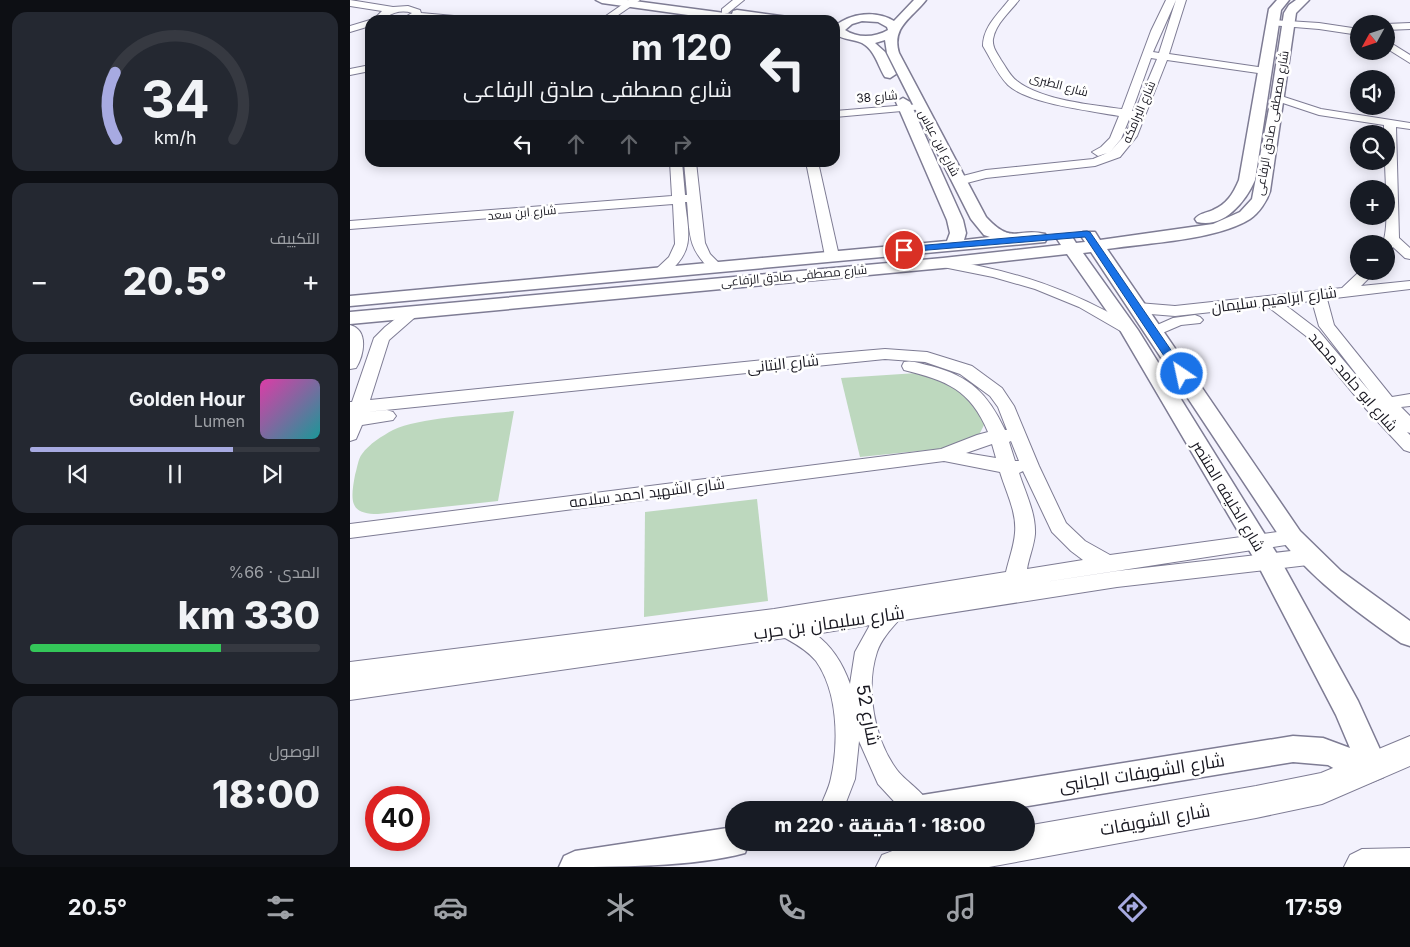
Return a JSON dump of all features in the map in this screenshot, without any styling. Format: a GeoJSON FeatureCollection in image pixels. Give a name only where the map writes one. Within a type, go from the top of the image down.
{"type":"FeatureCollection","features":[{"type":"Feature","properties":{"kind":"main road","name":"شارع الشويفات"},"geometry":{"type":"LineString","coordinates":[[894,867],[1256,802],[1322,788],[1410,751]]}},
{"type":"Feature","properties":{"kind":"main road"},"geometry":{"type":"LineString","coordinates":[[1362,867],[1410,866]]}},
{"type":"Feature","properties":{"kind":"street"},"geometry":{"type":"LineString","coordinates":[[602,0],[753,15]]}},
{"type":"Feature","properties":{"kind":"street"},"geometry":{"type":"LineString","coordinates":[[725,11],[739,0]]}},
{"type":"Feature","properties":{"kind":"street"},"geometry":{"type":"LineString","coordinates":[[878,19],[909,0]]}},
{"type":"Feature","properties":{"kind":"street"},"geometry":{"type":"LineString","coordinates":[[840,33],[864,39],[882,38],[893,30],[920,0]]}},
{"type":"Feature","properties":{"kind":"street","name":"شارع الطبرى"},"geometry":{"type":"LineString","coordinates":[[1000,28],[1014,0]]}},
{"type":"Feature","properties":{"kind":"street","name":"شارع الطبرى"},"geometry":{"type":"LineString","coordinates":[[1023,0],[1000,28],[988,36],[988,46],[1014,85],[1030,93],[1051,99],[1128,108],[1143,104]]}},
{"type":"Feature","properties":{"kind":"street","name":"شارع البرامكه"},"geometry":{"type":"LineString","coordinates":[[959,181],[986,174],[1081,165],[1107,159],[1116,154],[1127,143],[1163,54],[1172,0]]}},
{"type":"Feature","properties":{"kind":"street","name":"شارع البرامكه"},"geometry":{"type":"LineString","coordinates":[[951,167],[985,167],[1066,160],[1105,150],[1111,144],[1128,108],[1149,52],[1169,14],[1181,0]]}},
{"type":"Feature","properties":{"kind":"street","name":"شارع مصطفى صادق الرفاعى"},"geometry":{"type":"LineString","coordinates":[[350,301],[1009,240],[1080,241],[1200,232],[1217,228],[1246,215],[1259,200],[1262,191],[1277,106],[1281,20],[1275,9],[1283,0]]}},
{"type":"Feature","properties":{"kind":"street"},"geometry":{"type":"LineString","coordinates":[[1281,20],[1293,7],[1303,0]]}},
{"type":"Feature","properties":{"kind":"street"},"geometry":{"type":"LineString","coordinates":[[350,3],[394,10],[414,10],[417,12],[416,15]]}},
{"type":"Feature","properties":{"kind":"street"},"geometry":{"type":"LineString","coordinates":[[625,15],[638,4]]}},
{"type":"Feature","properties":{"kind":"street"},"geometry":{"type":"LineString","coordinates":[[615,15],[638,4],[711,15]]}},
{"type":"Feature","properties":{"kind":"street"},"geometry":{"type":"LineString","coordinates":[[382,15],[394,10]]}},
{"type":"Feature","properties":{"kind":"street"},"geometry":{"type":"LineString","coordinates":[[840,22],[862,18],[878,19],[889,23],[893,30]]}},
{"type":"Feature","properties":{"kind":"street"},"geometry":{"type":"LineString","coordinates":[[1281,20],[1350,25]]}},
{"type":"Feature","properties":{"kind":"street"},"geometry":{"type":"LineString","coordinates":[[1281,20],[1350,31]]}},
{"type":"Feature","properties":{"kind":"street","name":"شارع مصطفى صادق الرفاعى"},"geometry":{"type":"LineString","coordinates":[[350,318],[943,263],[1191,222],[1225,211],[1241,195],[1247,180],[1265,68],[1281,20]]}},
{"type":"Feature","properties":{"kind":"street"},"geometry":{"type":"LineString","coordinates":[[840,27],[848,21]]}},
{"type":"Feature","properties":{"kind":"street"},"geometry":{"type":"LineString","coordinates":[[350,28],[365,24]]}},
{"type":"Feature","properties":{"kind":"street"},"geometry":{"type":"LineString","coordinates":[[1395,31],[1410,26]]}},
{"type":"Feature","properties":{"kind":"street","name":"شارع ابن عباس"},"geometry":{"type":"LineString","coordinates":[[893,30],[890,43],[891,49],[955,220],[958,233],[954,245]]}},
{"type":"Feature","properties":{"kind":"street"},"geometry":{"type":"LineString","coordinates":[[1395,33],[1410,30]]}},
{"type":"Feature","properties":{"kind":"street","name":"شارع ابن عباس"},"geometry":{"type":"LineString","coordinates":[[864,39],[879,52],[951,167],[983,225],[1009,240]]}},
{"type":"Feature","properties":{"kind":"street","name":"شارع الطبرى"},"geometry":{"type":"LineString","coordinates":[[999,40],[998,44],[1020,79],[1033,88],[1062,96],[1128,108],[1139,115]]}},
{"type":"Feature","properties":{"kind":"street"},"geometry":{"type":"LineString","coordinates":[[1395,40],[1410,52]]}},
{"type":"Feature","properties":{"kind":"street"},"geometry":{"type":"LineString","coordinates":[[1395,42],[1410,60]]}},
{"type":"Feature","properties":{"kind":"street"},"geometry":{"type":"LineString","coordinates":[[1149,52],[1265,68]]}},
{"type":"Feature","properties":{"kind":"street"},"geometry":{"type":"LineString","coordinates":[[350,67],[365,65]]}},
{"type":"Feature","properties":{"kind":"street"},"geometry":{"type":"LineString","coordinates":[[350,72],[365,69]]}},
{"type":"Feature","properties":{"kind":"street"},"geometry":{"type":"LineString","coordinates":[[1277,106],[1296,112],[1319,112]]}},
{"type":"Feature","properties":{"kind":"street"},"geometry":{"type":"LineString","coordinates":[[1277,106],[1410,126]]}},
{"type":"Feature","properties":{"kind":"street","name":"شارع 38"},"geometry":{"type":"LineString","coordinates":[[840,114],[913,108]]}},
{"type":"Feature","properties":{"kind":"street"},"geometry":{"type":"LineString","coordinates":[[1389,235],[1390,123]]}},
{"type":"Feature","properties":{"kind":"street"},"geometry":{"type":"LineString","coordinates":[[659,273],[675,259],[682,244],[676,167]]}},
{"type":"Feature","properties":{"kind":"street"},"geometry":{"type":"LineString","coordinates":[[690,167],[698,243],[704,256],[717,268]]}},
{"type":"Feature","properties":{"kind":"street"},"geometry":{"type":"LineString","coordinates":[[813,167],[832,256]]}},
{"type":"Feature","properties":{"kind":"street","name":"شارع ابن سعد"},"geometry":{"type":"LineString","coordinates":[[350,217],[404,215],[693,193]]}},
{"type":"Feature","properties":{"kind":"street","name":"شارع ابن سعد"},"geometry":{"type":"LineString","coordinates":[[350,225],[677,194]]}},
{"type":"Feature","properties":{"kind":"street","name":"شارع الخليفه المنتصر"},"geometry":{"type":"LineString","coordinates":[[1080,241],[1138,308],[1292,537],[1308,557],[1335,583],[1410,635]]}},
{"type":"Feature","properties":{"kind":"street","name":"شارع الخليفه المنتصر"},"geometry":{"type":"LineString","coordinates":[[1080,241],[1129,330],[1262,552],[1348,710],[1368,769]]}},
{"type":"Feature","properties":{"kind":"street"},"geometry":{"type":"LineString","coordinates":[[1395,246],[1410,255]]}},
{"type":"Feature","properties":{"kind":"street"},"geometry":{"type":"LineString","coordinates":[[943,263],[1000,273],[1056,290],[1102,312],[1129,330]]}},
{"type":"Feature","properties":{"kind":"street"},"geometry":{"type":"LineString","coordinates":[[1347,292],[1360,280]]}},
{"type":"Feature","properties":{"kind":"street","name":"شارع ابراهيم سليمان"},"geometry":{"type":"LineString","coordinates":[[1320,300],[1347,292],[1410,285]]}},
{"type":"Feature","properties":{"kind":"street","name":"شارع ابراهيم سليمان"},"geometry":{"type":"LineString","coordinates":[[1153,332],[1178,321],[1277,306],[1320,300],[1410,296]]}},
{"type":"Feature","properties":{"kind":"street","name":"شارع ابو حامد محمد"},"geometry":{"type":"LineString","coordinates":[[1320,300],[1326,326],[1336,351]]}},
{"type":"Feature","properties":{"kind":"street","name":"شارع ابراهيم سليمان"},"geometry":{"type":"LineString","coordinates":[[1138,308],[1175,311],[1277,306]]}},
{"type":"Feature","properties":{"kind":"street","name":"شارع ابو حامد محمد"},"geometry":{"type":"LineString","coordinates":[[1277,306],[1336,351],[1380,404],[1410,446]]}},
{"type":"Feature","properties":{"kind":"street"},"geometry":{"type":"LineString","coordinates":[[353,418],[382,338],[413,312]]}},
{"type":"Feature","properties":{"kind":"street"},"geometry":{"type":"LineString","coordinates":[[350,330],[355,335],[356,343],[350,364]]}},
{"type":"Feature","properties":{"kind":"street","name":"شارع البتانى"},"geometry":{"type":"LineString","coordinates":[[353,418],[524,400],[885,354],[906,354],[947,363],[966,370],[996,392],[1006,406],[1030,466],[1059,527],[1084,550],[1114,571]]}},
{"type":"Feature","properties":{"kind":"street","name":"شارع البتانى"},"geometry":{"type":"LineString","coordinates":[[803,365],[908,365],[945,376],[977,395],[987,408],[998,437],[1025,526],[1024,546],[1017,586]]}},
{"type":"Feature","properties":{"kind":"street"},"geometry":{"type":"LineString","coordinates":[[1380,404],[1410,400]]}},
{"type":"Feature","properties":{"kind":"street","name":"شارع ابو حامد محمد"},"geometry":{"type":"LineString","coordinates":[[1380,404],[1410,427]]}},
{"type":"Feature","properties":{"kind":"street","name":"شارع الشهيد احمد سلامه"},"geometry":{"type":"LineString","coordinates":[[350,531],[944,455],[983,438],[1018,435]]}},
{"type":"Feature","properties":{"kind":"street","name":"شارع الشهيد احمد سلامه"},"geometry":{"type":"LineString","coordinates":[[944,455],[1008,467],[1030,466]]}},
{"type":"Feature","properties":{"kind":"street","name":"شارع سليمان بن حرب"},"geometry":{"type":"LineString","coordinates":[[1262,552],[1292,537]]}},
{"type":"Feature","properties":{"kind":"street","name":"شارع سليمان بن حرب"},"geometry":{"type":"LineString","coordinates":[[350,690],[774,618],[1262,552],[1308,557]]}},
{"type":"Feature","properties":{"kind":"street","name":"شارع سليمان بن حرب"},"geometry":{"type":"LineString","coordinates":[[350,671],[652,640],[787,629],[892,614],[1017,586]]}},
{"type":"Feature","properties":{"kind":"street","name":"شارع 52"},"geometry":{"type":"LineString","coordinates":[[892,614],[870,642],[860,675],[860,693],[869,735],[876,756],[886,775],[909,801]]}},
{"type":"Feature","properties":{"kind":"street","name":"شارع 52"},"geometry":{"type":"LineString","coordinates":[[787,629],[807,640],[824,654],[838,680],[848,739],[847,757],[839,793],[835,801]]}},
{"type":"Feature","properties":{"kind":"street","name":"شارع الشويفات الجانبى"},"geometry":{"type":"LineString","coordinates":[[973,801],[1293,749],[1319,748],[1368,769]]}},
{"type":"Feature","properties":{"kind":"street"},"geometry":{"type":"LineString","coordinates":[[575,867],[725,843]]}},
{"type":"Feature","properties":{"kind":"green space"},"geometry":{"type":"Polygon","coordinates":[[[917,373],[957,390],[971,403],[985,423],[979,435],[948,448],[860,457],[841,378],[917,373]]]}},
{"type":"Feature","properties":{"kind":"green space"},"geometry":{"type":"Polygon","coordinates":[[[514,411],[498,501],[378,514],[362,512],[354,505],[353,484],[361,456],[372,444],[389,432],[434,419],[514,411]]]}},
{"type":"Feature","properties":{"kind":"green space"},"geometry":{"type":"Polygon","coordinates":[[[757,499],[768,601],[644,617],[645,512],[757,499]]]}},
{"type":"Feature","properties":{"kind":"route"},"geometry":{"type":"LineString","coordinates":[[904,250],[1087,234],[1182,374]]}}]}
